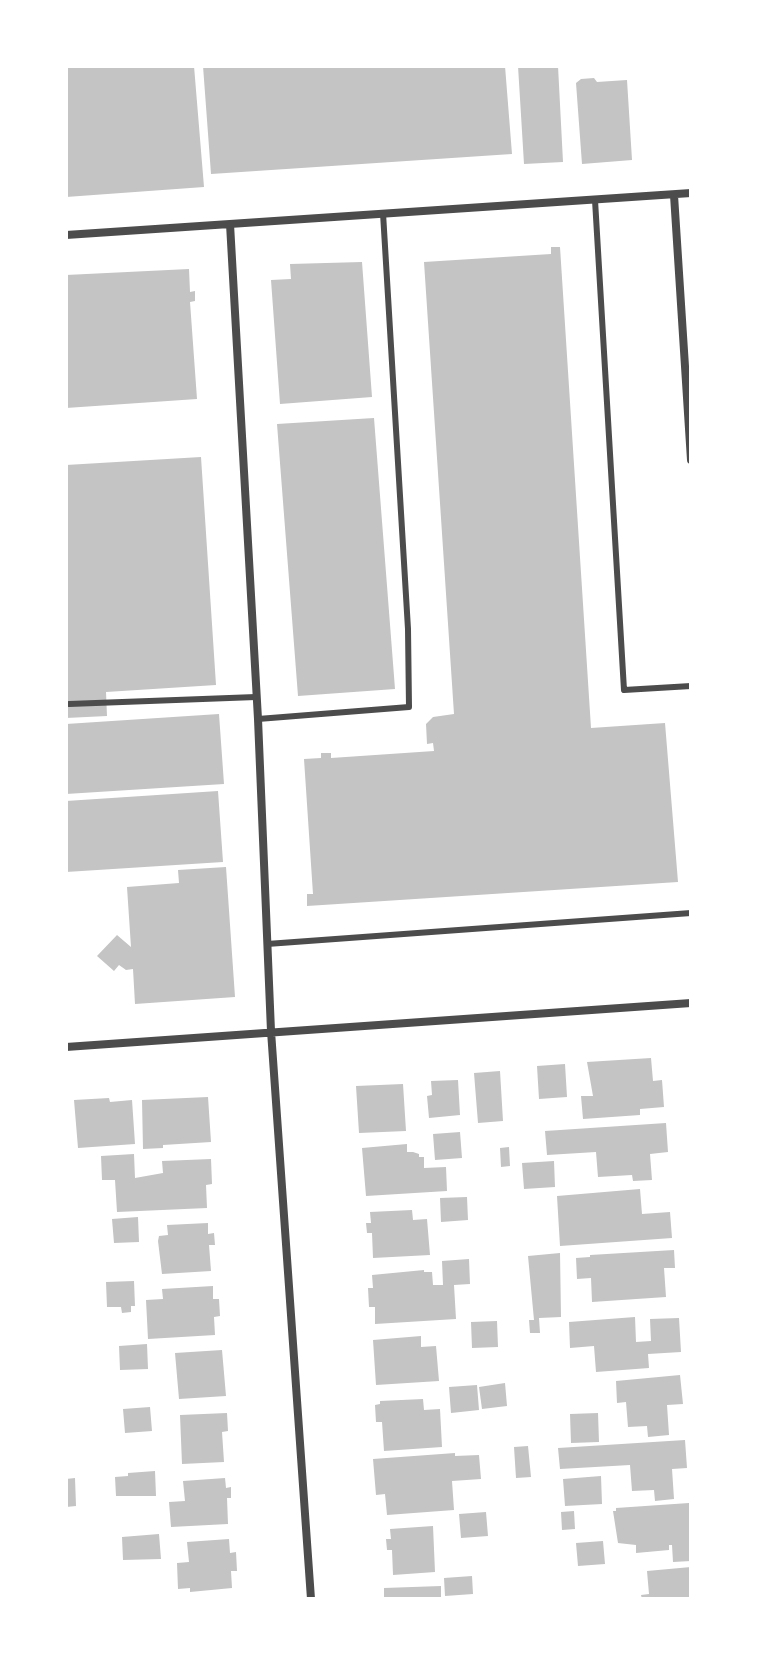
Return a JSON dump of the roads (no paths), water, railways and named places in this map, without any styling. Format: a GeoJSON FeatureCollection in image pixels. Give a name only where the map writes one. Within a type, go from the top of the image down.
{"type":"FeatureCollection","features":[{"type":"Feature","properties":{"kind":"street"},"geometry":{"type":"LineString","coordinates":[[66,235],[691,193]]}},
{"type":"Feature","properties":{"kind":"street"},"geometry":{"type":"LineString","coordinates":[[674,195],[691,460]]}},
{"type":"Feature","properties":{"kind":"street"},"geometry":{"type":"LineString","coordinates":[[230,224],[258,719],[271,1031],[311,1599]]}},
{"type":"Feature","properties":{"kind":"street"},"geometry":{"type":"LineString","coordinates":[[66,1047],[691,1003]]}},
{"type":"Feature","properties":{"kind":"lane"},"geometry":{"type":"LineString","coordinates":[[595,200],[624,690],[691,686]]}},
{"type":"Feature","properties":{"kind":"lane"},"geometry":{"type":"LineString","coordinates":[[258,719],[409,707],[408,629],[383,213]]}},
{"type":"Feature","properties":{"kind":"lane"},"geometry":{"type":"LineString","coordinates":[[69,704],[256,697]]}},
{"type":"Feature","properties":{"kind":"lane"},"geometry":{"type":"LineString","coordinates":[[267,944],[691,913]]}}]}
